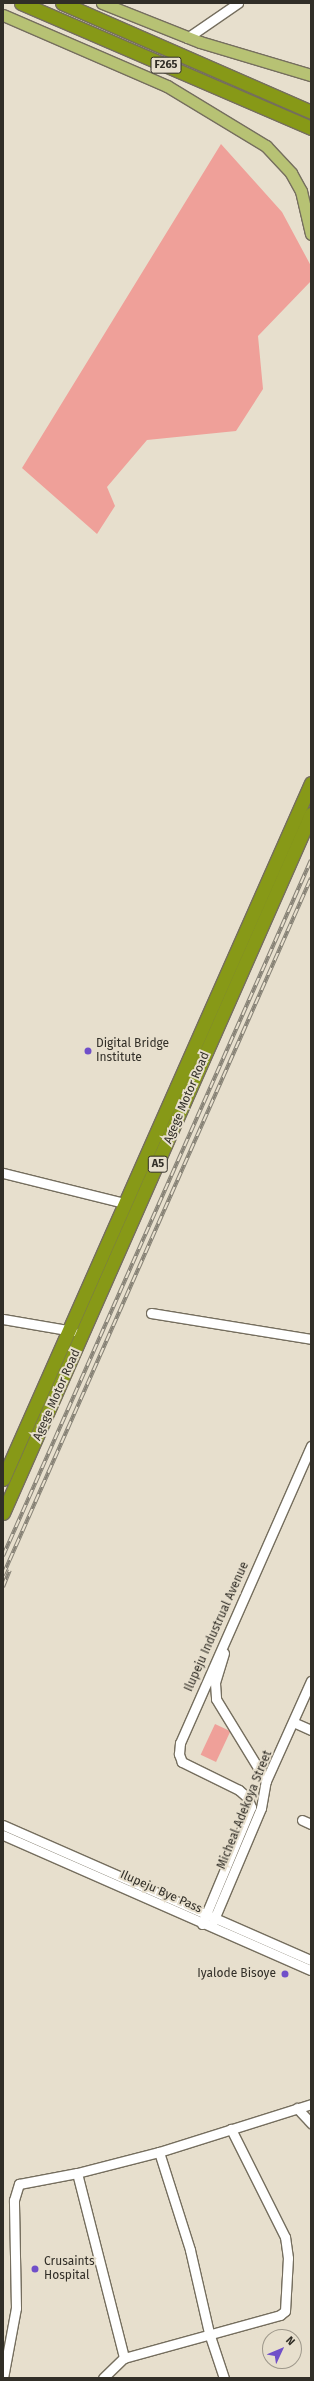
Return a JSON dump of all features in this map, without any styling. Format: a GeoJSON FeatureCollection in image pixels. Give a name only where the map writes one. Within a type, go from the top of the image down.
{"type":"FeatureCollection","features":[{"type":"Feature","properties":{"kind":"highway","name":"F265"},"geometry":{"type":"LineString","coordinates":[[21,3],[311,128]]}},
{"type":"Feature","properties":{"kind":"highway","name":"F265"},"geometry":{"type":"LineString","coordinates":[[62,3],[311,112]]}},
{"type":"Feature","properties":{"kind":"highway","name":"Agege Motor Road"},"geometry":{"type":"LineString","coordinates":[[3,1479],[311,783]]}},
{"type":"Feature","properties":{"kind":"highway","name":"Agege Motor Road"},"geometry":{"type":"LineString","coordinates":[[3,1513],[84,1335],[311,814]]}},
{"type":"Feature","properties":{"kind":"main road"},"geometry":{"type":"LineString","coordinates":[[107,4],[187,38],[311,75]]}},
{"type":"Feature","properties":{"kind":"main road"},"geometry":{"type":"LineString","coordinates":[[3,15],[167,86],[266,146],[291,172],[301,191],[311,234]]}},
{"type":"Feature","properties":{"kind":"street"},"geometry":{"type":"LineString","coordinates":[[187,38],[238,3]]}},
{"type":"Feature","properties":{"kind":"street"},"geometry":{"type":"LineString","coordinates":[[3,1173],[124,1203]]}},
{"type":"Feature","properties":{"kind":"street"},"geometry":{"type":"LineString","coordinates":[[151,1313],[311,1339]]}},
{"type":"Feature","properties":{"kind":"street"},"geometry":{"type":"LineString","coordinates":[[3,1319],[69,1329],[84,1335]]}},
{"type":"Feature","properties":{"kind":"street","name":"Ilupeju Industrual Avenue"},"geometry":{"type":"LineString","coordinates":[[239,1790],[182,1762],[178,1754],[180,1743],[311,1446]]}},
{"type":"Feature","properties":{"kind":"street","name":"Ilupeju Industrual Avenue"},"geometry":{"type":"LineString","coordinates":[[266,1782],[216,1699],[214,1683],[228,1643],[311,1458]]}},
{"type":"Feature","properties":{"kind":"street","name":"Micheal Adekoya Street"},"geometry":{"type":"LineString","coordinates":[[208,1922],[261,1808],[266,1782],[311,1681]]}},
{"type":"Feature","properties":{"kind":"street"},"geometry":{"type":"LineString","coordinates":[[293,1722],[311,1730]]}},
{"type":"Feature","properties":{"kind":"street","name":"Micheal Adekoya Street"},"geometry":{"type":"LineString","coordinates":[[208,1922],[251,1807],[247,1797],[239,1790]]}},
{"type":"Feature","properties":{"kind":"street"},"geometry":{"type":"LineString","coordinates":[[302,1820],[311,1824]]}},
{"type":"Feature","properties":{"kind":"street","name":"Ilupeju Bye Pass"},"geometry":{"type":"LineString","coordinates":[[3,1826],[311,1970]]}},
{"type":"Feature","properties":{"kind":"street","name":"Ilupeju Bye Pass"},"geometry":{"type":"LineString","coordinates":[[3,1835],[208,1922],[311,1960]]}},
{"type":"Feature","properties":{"kind":"street"},"geometry":{"type":"LineString","coordinates":[[3,2378],[16,2308],[15,2190],[19,2184],[77,2173],[159,2152],[311,2104]]}},
{"type":"Feature","properties":{"kind":"street"},"geometry":{"type":"LineString","coordinates":[[297,2108],[311,2123]]}},
{"type":"Feature","properties":{"kind":"street"},"geometry":{"type":"LineString","coordinates":[[103,2378],[124,2358],[209,2333],[280,2315],[287,2302],[288,2258],[285,2237],[231,2129]]}},
{"type":"Feature","properties":{"kind":"street"},"geometry":{"type":"LineString","coordinates":[[159,2152],[190,2250],[209,2333],[224,2378]]}},
{"type":"Feature","properties":{"kind":"street"},"geometry":{"type":"LineString","coordinates":[[77,2173],[124,2358]]}},
{"type":"Feature","properties":{"kind":"shaded area"},"geometry":{"type":"Polygon","coordinates":[[[221,144],[282,212],[311,266],[311,281],[258,336],[263,389],[236,431],[147,440],[107,487],[115,506],[97,534],[22,468],[221,144]]]}},
{"type":"Feature","properties":{"kind":"shaded area"},"geometry":{"type":"Polygon","coordinates":[[[215,1724],[230,1731],[216,1762],[201,1755],[215,1724]]]}},
{"type":"Feature","properties":{"kind":"railway"},"geometry":{"type":"LineString","coordinates":[[3,1556],[311,860]]}},
{"type":"Feature","properties":{"kind":"railway"},"geometry":{"type":"LineString","coordinates":[[3,1575],[311,878]]}},
{"type":"Feature","properties":{"kind":"railway"},"geometry":{"type":"LineString","coordinates":[[3,1587],[10,1570]]}},
{"type":"Feature","properties":{"kind":"place","name":"Digital Bridge Institute"},"geometry":{"type":"Point","coordinates":[88,1051]}},
{"type":"Feature","properties":{"kind":"place","name":"Iyalode Bisoye"},"geometry":{"type":"Point","coordinates":[285,1974]}},
{"type":"Feature","properties":{"kind":"place","name":"Crusaints Hospital"},"geometry":{"type":"Point","coordinates":[35,2269]}}]}
